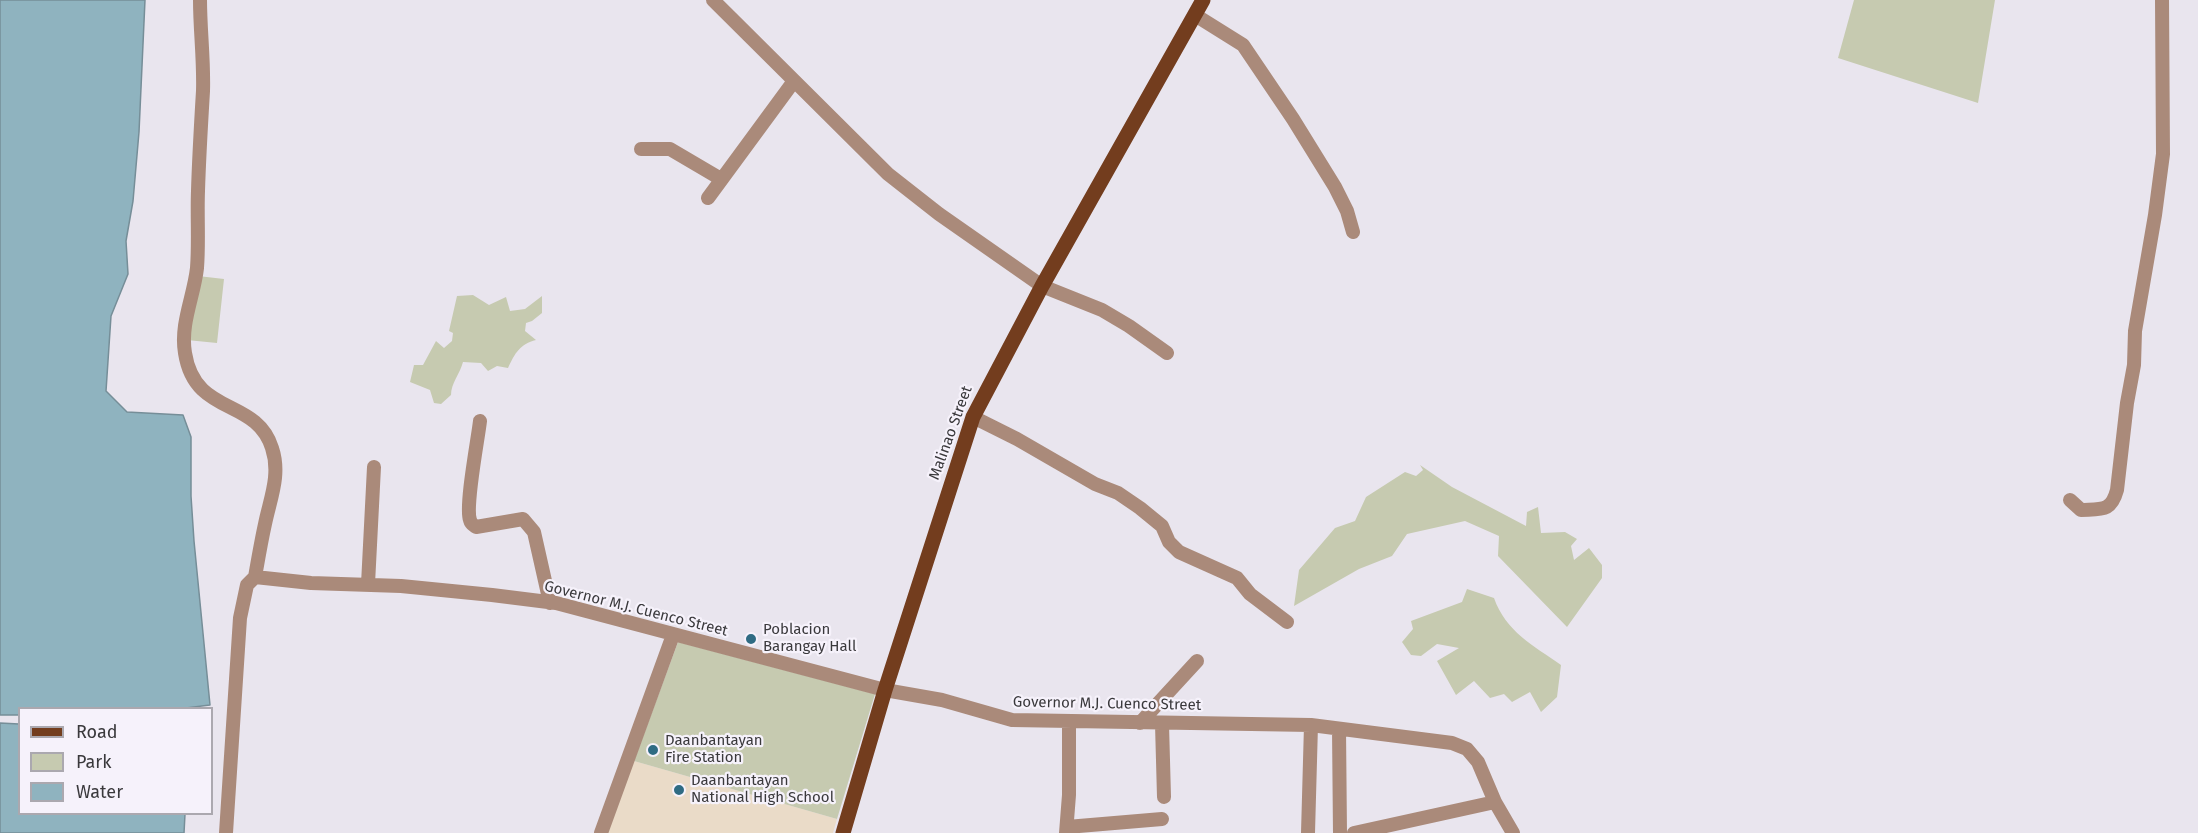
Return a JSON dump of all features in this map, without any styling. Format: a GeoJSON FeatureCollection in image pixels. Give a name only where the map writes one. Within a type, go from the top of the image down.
{"type":"FeatureCollection","features":[{"type":"Feature","properties":{"kind":"main road","name":"Malinao Street"},"geometry":{"type":"LineString","coordinates":[[843,833],[885,690],[961,448],[973,417],[1042,286],[1180,45],[1203,0]]}},
{"type":"Feature","properties":{"kind":"street"},"geometry":{"type":"LineString","coordinates":[[200,0],[203,90],[197,268],[185,324],[185,352],[188,370],[196,384],[209,396],[257,422],[272,448],[276,478],[255,578],[247,585],[240,618],[226,833]]}},
{"type":"Feature","properties":{"kind":"street"},"geometry":{"type":"LineString","coordinates":[[713,0],[888,174],[939,214],[1042,286],[1102,310],[1130,326],[1167,353]]}},
{"type":"Feature","properties":{"kind":"street"},"geometry":{"type":"LineString","coordinates":[[2070,500],[2081,510],[2104,509],[2114,502],[2117,490],[2127,403],[2134,365],[2135,331],[2156,214],[2163,154],[2162,0]]}},
{"type":"Feature","properties":{"kind":"street"},"geometry":{"type":"LineString","coordinates":[[1195,15],[1243,45],[1335,187],[1347,211],[1353,232]]}},
{"type":"Feature","properties":{"kind":"street"},"geometry":{"type":"LineString","coordinates":[[708,198],[795,81]]}},
{"type":"Feature","properties":{"kind":"street"},"geometry":{"type":"LineString","coordinates":[[641,149],[670,149],[722,179]]}},
{"type":"Feature","properties":{"kind":"street"},"geometry":{"type":"LineString","coordinates":[[973,417],[1017,439],[1095,484],[1118,493],[1162,526],[1169,543],[1179,552],[1237,578],[1250,594],[1287,622]]}},
{"type":"Feature","properties":{"kind":"street"},"geometry":{"type":"LineString","coordinates":[[480,421],[471,493],[469,517],[471,523],[476,527],[523,519],[529,524],[534,532],[550,603]]}},
{"type":"Feature","properties":{"kind":"street"},"geometry":{"type":"LineString","coordinates":[[368,584],[374,467]]}},
{"type":"Feature","properties":{"kind":"street","name":"Governor M.J. Cuenco Street"},"geometry":{"type":"LineString","coordinates":[[255,578],[311,583],[368,584],[492,595],[550,603],[885,690],[942,700],[1012,720],[1311,725],[1452,743],[1467,749],[1478,762],[1496,802]]}},
{"type":"Feature","properties":{"kind":"street"},"geometry":{"type":"LineString","coordinates":[[602,833],[673,635]]}},
{"type":"Feature","properties":{"kind":"street"},"geometry":{"type":"LineString","coordinates":[[1140,723],[1197,661]]}},
{"type":"Feature","properties":{"kind":"street"},"geometry":{"type":"LineString","coordinates":[[1069,722],[1067,830],[1162,819]]}},
{"type":"Feature","properties":{"kind":"street"},"geometry":{"type":"LineString","coordinates":[[1162,724],[1164,797]]}},
{"type":"Feature","properties":{"kind":"street"},"geometry":{"type":"LineString","coordinates":[[1308,833],[1311,725]]}},
{"type":"Feature","properties":{"kind":"street"},"geometry":{"type":"LineString","coordinates":[[1339,729],[1340,833]]}},
{"type":"Feature","properties":{"kind":"street"},"geometry":{"type":"LineString","coordinates":[[1354,833],[1496,802],[1513,833]]}},
{"type":"Feature","properties":{"kind":"shaded area","name":"Daanbantayan National High School"},"geometry":{"type":"Polygon","coordinates":[[[634,761],[837,819],[833,833],[607,833],[634,761]]]}},
{"type":"Feature","properties":{"kind":"green space"},"geometry":{"type":"Polygon","coordinates":[[[1854,0],[1995,0],[1978,103],[1838,58],[1854,0]]]}},
{"type":"Feature","properties":{"kind":"green space"},"geometry":{"type":"Polygon","coordinates":[[[198,276],[224,279],[217,343],[187,340],[198,276]]]}},
{"type":"Feature","properties":{"kind":"green space"},"geometry":{"type":"Polygon","coordinates":[[[473,295],[489,305],[506,297],[510,311],[525,309],[542,296],[542,313],[526,323],[525,331],[536,340],[519,350],[508,368],[497,366],[488,371],[481,363],[463,362],[452,386],[451,395],[441,404],[434,403],[430,390],[410,382],[414,365],[423,365],[436,341],[444,348],[452,341],[453,333],[449,331],[457,296],[473,295]]]}},
{"type":"Feature","properties":{"kind":"green space"},"geometry":{"type":"Polygon","coordinates":[[[1420,465],[1452,487],[1526,526],[1527,512],[1538,507],[1541,533],[1565,532],[1577,539],[1571,546],[1574,560],[1589,548],[1602,565],[1602,578],[1567,627],[1498,556],[1499,536],[1465,521],[1407,534],[1392,556],[1359,569],[1294,606],[1299,570],[1335,528],[1355,521],[1366,497],[1405,472],[1416,476],[1423,470],[1420,465]]]}},
{"type":"Feature","properties":{"kind":"green space"},"geometry":{"type":"Polygon","coordinates":[[[1467,589],[1494,598],[1499,610],[1513,629],[1561,665],[1557,697],[1541,712],[1530,692],[1512,702],[1504,694],[1490,698],[1474,681],[1456,695],[1437,661],[1459,648],[1437,644],[1421,656],[1411,655],[1402,642],[1413,629],[1411,621],[1462,602],[1467,589]]]}},
{"type":"Feature","properties":{"kind":"green space"},"geometry":{"type":"Polygon","coordinates":[[[678,642],[875,694],[837,819],[634,761],[678,642]]]}},
{"type":"Feature","properties":{"kind":"water"},"geometry":{"type":"Polygon","coordinates":[[[0,0],[145,0],[139,132],[133,201],[126,241],[128,274],[111,316],[106,391],[127,412],[183,415],[191,437],[194,541],[210,705],[194,707],[18,707],[18,715],[0,715],[0,0]]]}},
{"type":"Feature","properties":{"kind":"water"},"geometry":{"type":"Polygon","coordinates":[[[0,723],[18,724],[18,815],[185,815],[184,833],[0,833],[0,723]]]}},
{"type":"Feature","properties":{"kind":"place","name":"Poblacion Barangay Hall"},"geometry":{"type":"Point","coordinates":[751,639]}},
{"type":"Feature","properties":{"kind":"place","name":"Daanbantayan Fire Station"},"geometry":{"type":"Point","coordinates":[653,750]}},
{"type":"Feature","properties":{"kind":"place","name":"Daanbantayan National High School"},"geometry":{"type":"Point","coordinates":[679,790]}}]}
